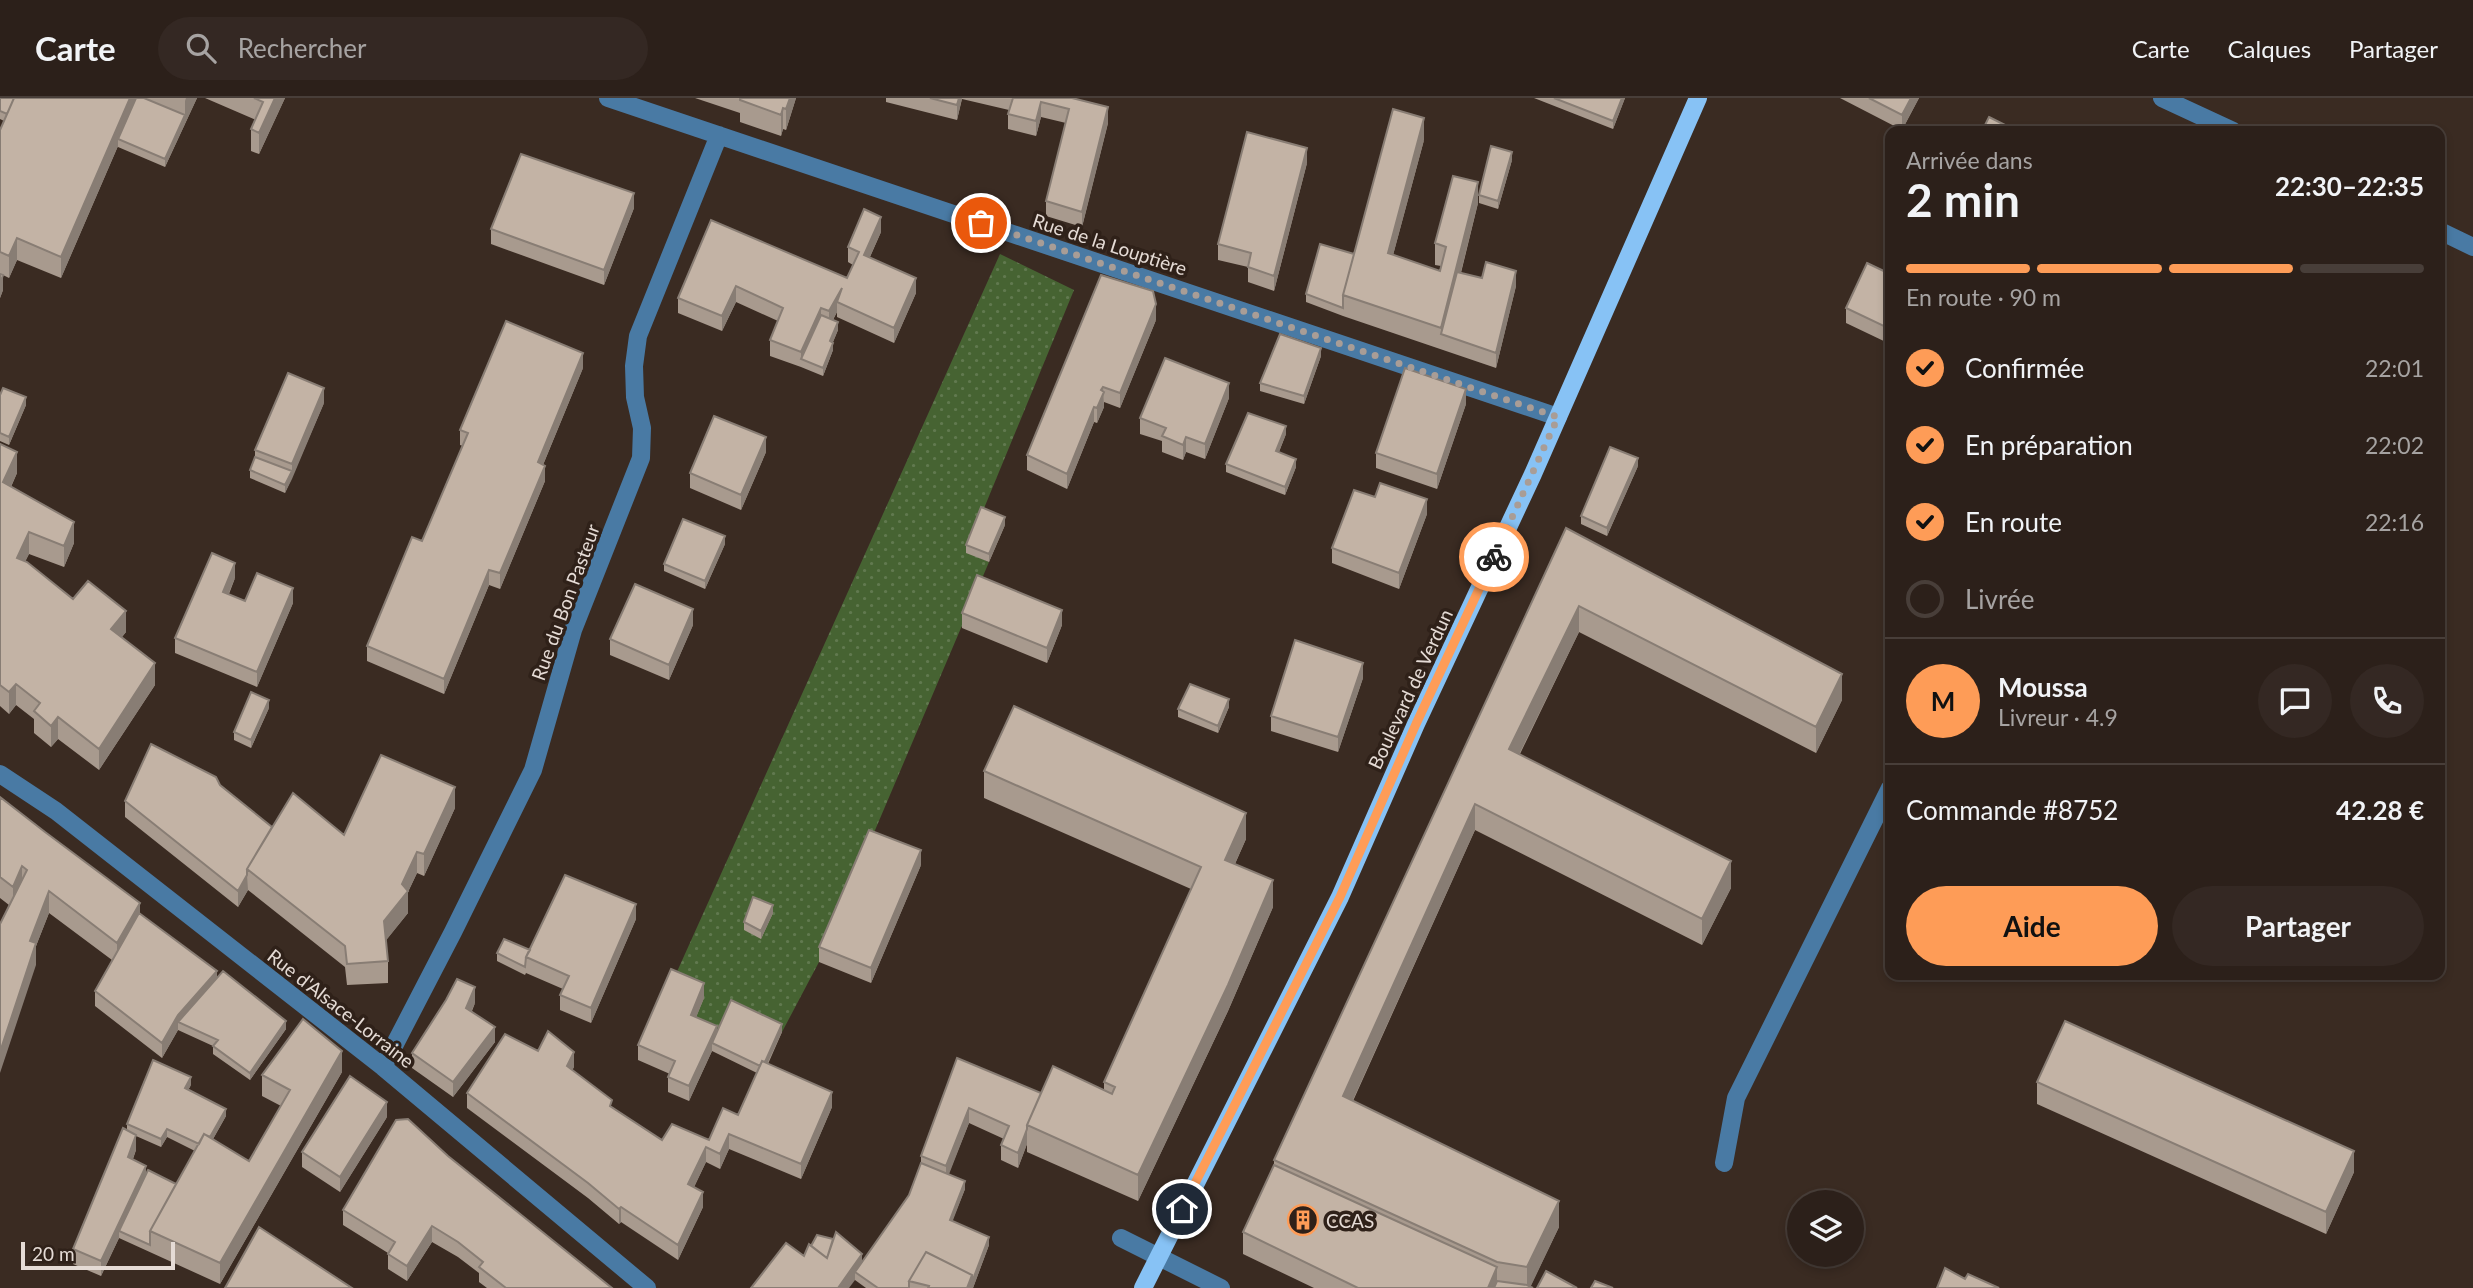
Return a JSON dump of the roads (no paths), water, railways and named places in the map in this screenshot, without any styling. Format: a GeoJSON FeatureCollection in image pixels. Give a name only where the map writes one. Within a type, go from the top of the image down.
{"type":"FeatureCollection","features":[{"type":"Feature","properties":{"kind":"main road","name":"Boulevard de Verdun"},"geometry":{"type":"LineString","coordinates":[[1143,1288],[1340,897],[1416,724],[1558,417],[1698,98]]}},
{"type":"Feature","properties":{"kind":"street","name":"Rue de la Louptière"},"geometry":{"type":"LineString","coordinates":[[608,98],[631,102],[719,135],[1558,417]]}},
{"type":"Feature","properties":{"kind":"street"},"geometry":{"type":"LineString","coordinates":[[2162,98],[2217,126]]}},
{"type":"Feature","properties":{"kind":"street","name":"Rue du Bon Pasteur"},"geometry":{"type":"LineString","coordinates":[[383,1067],[533,770],[573,630],[641,458],[642,428],[635,397],[634,366],[638,336],[719,135]]}},
{"type":"Feature","properties":{"kind":"street"},"geometry":{"type":"LineString","coordinates":[[2445,233],[2473,247]]}},
{"type":"Feature","properties":{"kind":"street","name":"Rue d'Alsace-Lorraine"},"geometry":{"type":"LineString","coordinates":[[0,774],[66,820],[383,1067],[647,1288]]}},
{"type":"Feature","properties":{"kind":"street"},"geometry":{"type":"LineString","coordinates":[[1724,1163],[1736,1098],[1885,798]]}},
{"type":"Feature","properties":{"kind":"street"},"geometry":{"type":"LineString","coordinates":[[1121,1238],[1221,1288]]}},
{"type":"Feature","properties":{"kind":"place","name":"CCAS"},"geometry":{"type":"Point","coordinates":[1303,1220]}}]}
